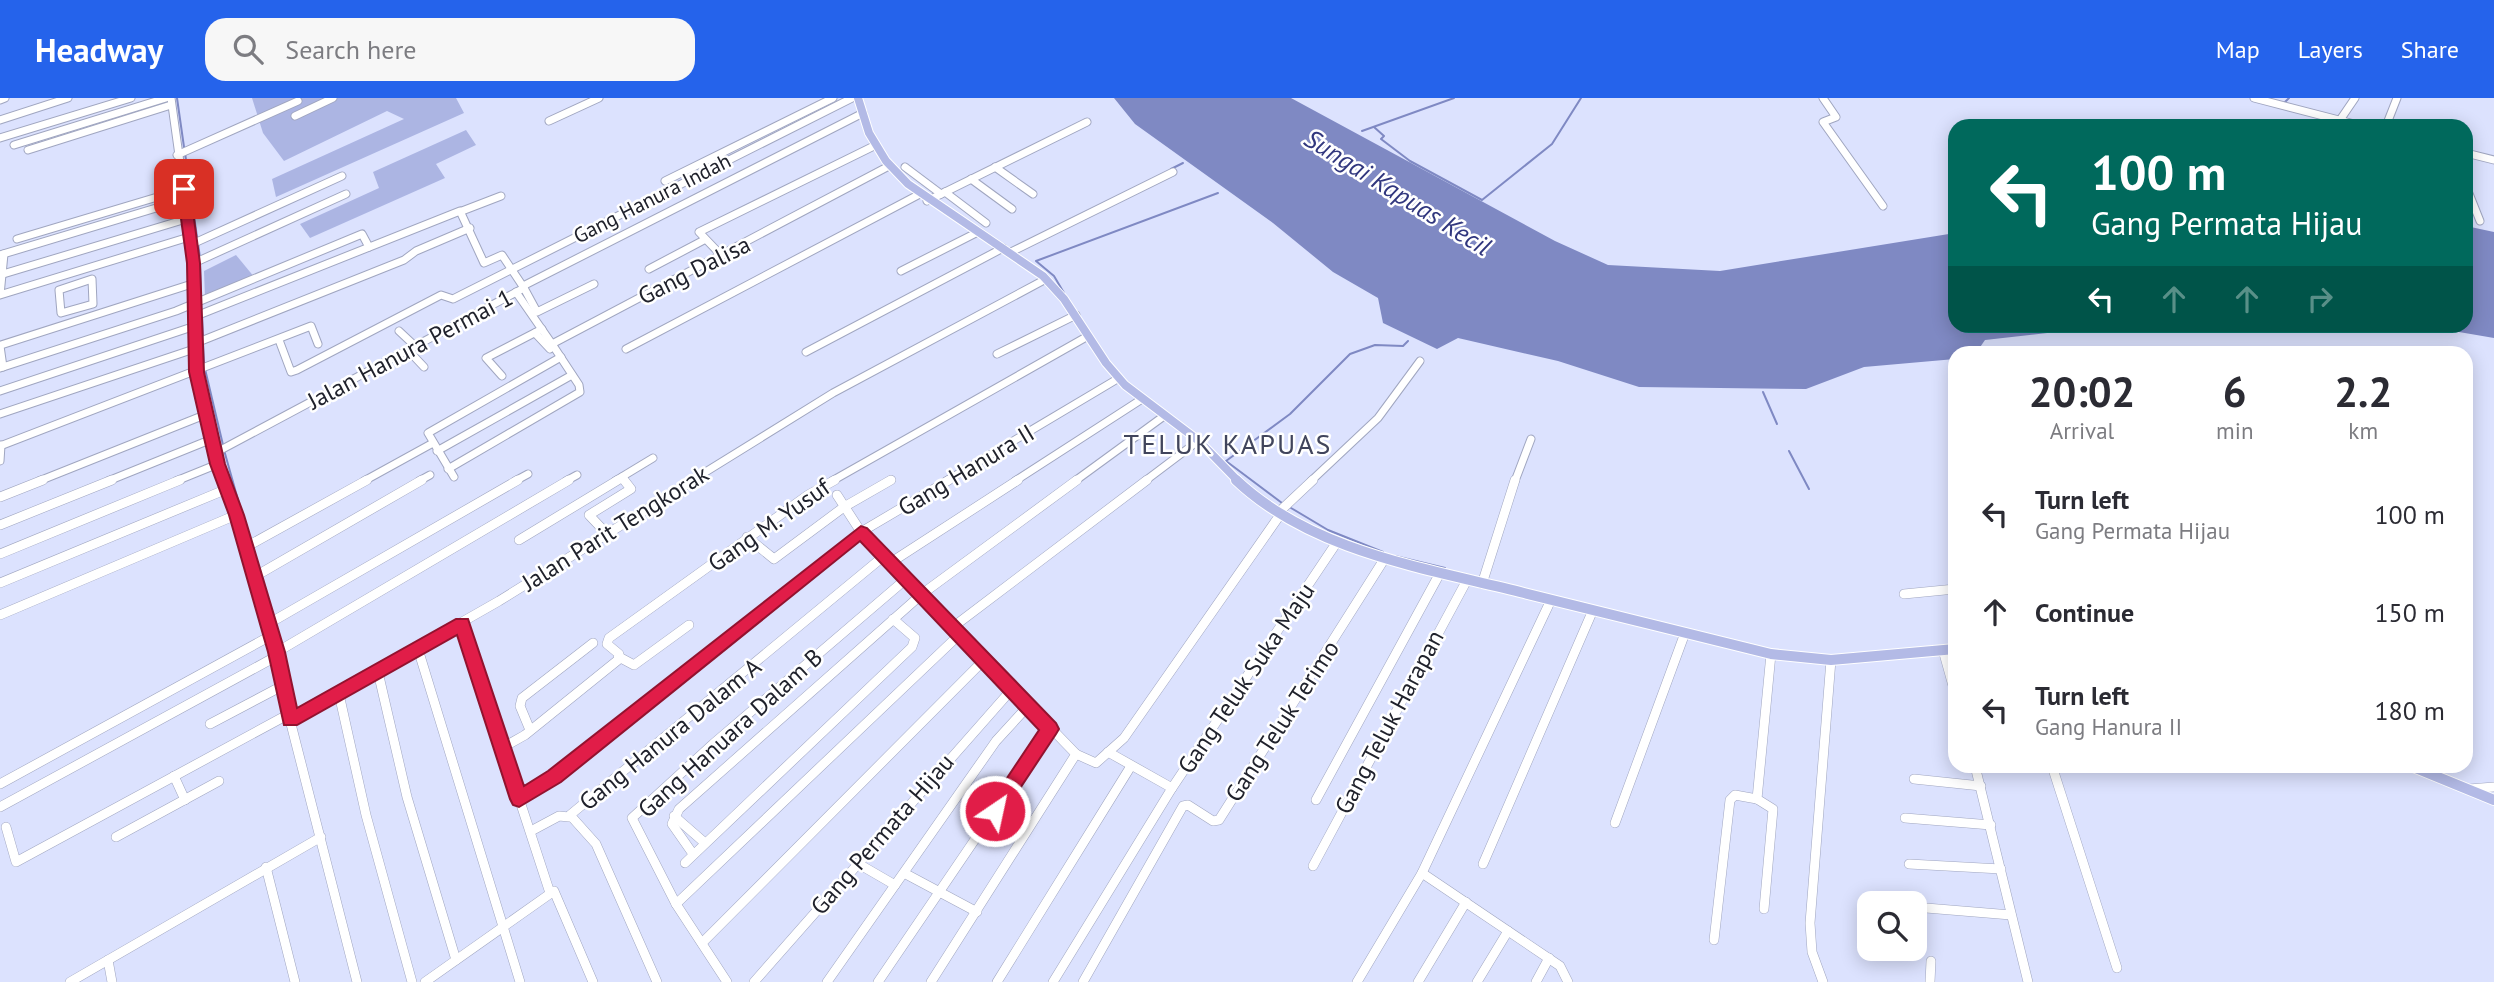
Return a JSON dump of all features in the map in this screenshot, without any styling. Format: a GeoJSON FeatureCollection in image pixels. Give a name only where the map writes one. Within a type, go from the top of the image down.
{"type":"FeatureCollection","features":[{"type":"Feature","properties":{"kind":"main road"},"geometry":{"type":"LineString","coordinates":[[858,98],[876,145],[889,166],[923,198],[1046,279],[1076,315],[1119,378],[1198,441],[1244,487],[1337,542],[1482,584],[1771,654],[1831,660],[1948,650]]}},
{"type":"Feature","properties":{"kind":"main road"},"geometry":{"type":"LineString","coordinates":[[2429,773],[2494,800]]}},
{"type":"Feature","properties":{"kind":"street"},"geometry":{"type":"LineString","coordinates":[[0,118],[68,98]]}},
{"type":"Feature","properties":{"kind":"street"},"geometry":{"type":"LineString","coordinates":[[0,138],[131,98]]}},
{"type":"Feature","properties":{"kind":"street"},"geometry":{"type":"LineString","coordinates":[[295,116],[333,98]]}},
{"type":"Feature","properties":{"kind":"street"},"geometry":{"type":"LineString","coordinates":[[549,121],[599,98]]}},
{"type":"Feature","properties":{"kind":"street"},"geometry":{"type":"LineString","coordinates":[[665,181],[833,98]]}},
{"type":"Feature","properties":{"kind":"street","name":"Gang Hanura Indah"},"geometry":{"type":"LineString","coordinates":[[278,340],[293,372],[440,295],[453,299],[852,98]]}},
{"type":"Feature","properties":{"kind":"street"},"geometry":{"type":"LineString","coordinates":[[1823,98],[1836,117],[1823,122],[1883,206]]}},
{"type":"Feature","properties":{"kind":"street"},"geometry":{"type":"LineString","coordinates":[[2254,98],[2336,119]]}},
{"type":"Feature","properties":{"kind":"street"},"geometry":{"type":"LineString","coordinates":[[2278,104],[2283,98]]}},
{"type":"Feature","properties":{"kind":"street"},"geometry":{"type":"LineString","coordinates":[[2341,119],[2354,98]]}},
{"type":"Feature","properties":{"kind":"street"},"geometry":{"type":"LineString","coordinates":[[2389,119],[2397,98]]}},
{"type":"Feature","properties":{"kind":"street"},"geometry":{"type":"LineString","coordinates":[[14,145],[169,100]]}},
{"type":"Feature","properties":{"kind":"street"},"geometry":{"type":"LineString","coordinates":[[27,150],[169,100]]}},
{"type":"Feature","properties":{"kind":"street"},"geometry":{"type":"LineString","coordinates":[[169,100],[194,263],[197,372],[212,439],[221,450],[218,464],[246,547],[277,654],[282,686],[357,982]]}},
{"type":"Feature","properties":{"kind":"street"},"geometry":{"type":"LineString","coordinates":[[177,155],[298,101]]}},
{"type":"Feature","properties":{"kind":"street"},"geometry":{"type":"LineString","coordinates":[[462,212],[484,263],[502,255],[523,287],[863,113]]}},
{"type":"Feature","properties":{"kind":"street"},"geometry":{"type":"LineString","coordinates":[[626,349],[923,198],[943,193],[1087,121]]}},
{"type":"Feature","properties":{"kind":"street"},"geometry":{"type":"LineString","coordinates":[[722,256],[699,232],[876,145]]}},
{"type":"Feature","properties":{"kind":"street"},"geometry":{"type":"LineString","coordinates":[[2473,155],[2494,160]]}},
{"type":"Feature","properties":{"kind":"street","name":"Gang Dalisa"},"geometry":{"type":"LineString","coordinates":[[551,347],[889,166]]}},
{"type":"Feature","properties":{"kind":"street"},"geometry":{"type":"LineString","coordinates":[[905,167],[986,223]]}},
{"type":"Feature","properties":{"kind":"street"},"geometry":{"type":"LineString","coordinates":[[995,167],[1033,194]]}},
{"type":"Feature","properties":{"kind":"street"},"geometry":{"type":"LineString","coordinates":[[806,352],[1006,251],[1173,172]]}},
{"type":"Feature","properties":{"kind":"street"},"geometry":{"type":"LineString","coordinates":[[186,199],[2,254],[0,295],[190,241],[342,176]]}},
{"type":"Feature","properties":{"kind":"street"},"geometry":{"type":"LineString","coordinates":[[971,179],[1012,209]]}},
{"type":"Feature","properties":{"kind":"street"},"geometry":{"type":"LineString","coordinates":[[17,239],[184,189]]}},
{"type":"Feature","properties":{"kind":"street"},"geometry":{"type":"LineString","coordinates":[[194,263],[346,194]]}},
{"type":"Feature","properties":{"kind":"street"},"geometry":{"type":"LineString","coordinates":[[196,316],[500,196]]}},
{"type":"Feature","properties":{"kind":"street"},"geometry":{"type":"LineString","coordinates":[[2473,204],[2480,221]]}},
{"type":"Feature","properties":{"kind":"street"},"geometry":{"type":"LineString","coordinates":[[1,275],[186,219]]}},
{"type":"Feature","properties":{"kind":"street"},"geometry":{"type":"LineString","coordinates":[[0,414],[195,346],[404,260],[416,251],[470,228]]}},
{"type":"Feature","properties":{"kind":"street"},"geometry":{"type":"LineString","coordinates":[[901,271],[976,233]]}},
{"type":"Feature","properties":{"kind":"street"},"geometry":{"type":"LineString","coordinates":[[195,283],[1,345],[1,367],[195,304],[362,234],[369,247]]}},
{"type":"Feature","properties":{"kind":"street"},"geometry":{"type":"LineString","coordinates":[[649,269],[704,240]]}},
{"type":"Feature","properties":{"kind":"street"},"geometry":{"type":"LineString","coordinates":[[75,273],[75,284]]}},
{"type":"Feature","properties":{"kind":"street"},"geometry":{"type":"LineString","coordinates":[[92,279],[94,302],[62,313],[59,290],[75,284],[92,279]]}},
{"type":"Feature","properties":{"kind":"street","name":"Jalan Parit Tengkorak"},"geometry":{"type":"LineString","coordinates":[[6,827],[16,862],[174,776],[339,694],[462,624],[833,393],[1046,279]]}},
{"type":"Feature","properties":{"kind":"street","name":"Jalan Hanura Permai 1"},"geometry":{"type":"LineString","coordinates":[[221,450],[523,287],[537,312],[594,284]]}},
{"type":"Feature","properties":{"kind":"street"},"geometry":{"type":"LineString","coordinates":[[448,469],[581,390],[561,357],[538,331],[516,292]]}},
{"type":"Feature","properties":{"kind":"street"},"geometry":{"type":"LineString","coordinates":[[997,354],[1076,315]]}},
{"type":"Feature","properties":{"kind":"street"},"geometry":{"type":"LineString","coordinates":[[0,391],[195,327]]}},
{"type":"Feature","properties":{"kind":"street"},"geometry":{"type":"LineString","coordinates":[[0,461],[0,446],[311,327],[318,344]]}},
{"type":"Feature","properties":{"kind":"street"},"geometry":{"type":"LineString","coordinates":[[399,331],[424,367]]}},
{"type":"Feature","properties":{"kind":"street"},"geometry":{"type":"LineString","coordinates":[[502,376],[486,358],[538,331]]}},
{"type":"Feature","properties":{"kind":"street","name":"Gang M. Yusuf"},"geometry":{"type":"LineString","coordinates":[[620,657],[607,644],[610,638],[747,537],[826,484],[1088,336]]}},
{"type":"Feature","properties":{"kind":"street"},"geometry":{"type":"LineString","coordinates":[[454,477],[428,433],[561,357]]}},
{"type":"Feature","properties":{"kind":"street"},"geometry":{"type":"LineString","coordinates":[[837,495],[861,532],[906,579],[1050,729],[1076,754],[1095,764],[1124,738],[1281,511],[1378,418],[1420,361]]}},
{"type":"Feature","properties":{"kind":"street"},"geometry":{"type":"LineString","coordinates":[[246,547],[572,374]]}},
{"type":"Feature","properties":{"kind":"street","name":"Gang Hanura II"},"geometry":{"type":"LineString","coordinates":[[519,799],[555,776],[861,532],[1119,378]]}},
{"type":"Feature","properties":{"kind":"street","name":"Gang Hanura Dalam A"},"geometry":{"type":"LineString","coordinates":[[657,982],[596,844],[569,817],[887,559],[1142,399]]}},
{"type":"Feature","properties":{"kind":"street"},"geometry":{"type":"LineString","coordinates":[[0,497],[207,415]]}},
{"type":"Feature","properties":{"kind":"street"},"geometry":{"type":"LineString","coordinates":[[693,855],[672,824],[674,816],[922,594],[1164,416]]}},
{"type":"Feature","properties":{"kind":"street"},"geometry":{"type":"LineString","coordinates":[[0,525],[212,439]]}},
{"type":"Feature","properties":{"kind":"street"},"geometry":{"type":"LineString","coordinates":[[1482,584],[1504,509],[1531,439]]}},
{"type":"Feature","properties":{"kind":"street"},"geometry":{"type":"LineString","coordinates":[[676,904],[957,631],[1198,441]]}},
{"type":"Feature","properties":{"kind":"street"},"geometry":{"type":"LineString","coordinates":[[519,540],[653,458]]}},
{"type":"Feature","properties":{"kind":"street"},"geometry":{"type":"LineString","coordinates":[[0,554],[218,464]]}},
{"type":"Feature","properties":{"kind":"street"},"geometry":{"type":"LineString","coordinates":[[268,624],[528,474]]}},
{"type":"Feature","properties":{"kind":"street"},"geometry":{"type":"LineString","coordinates":[[254,577],[430,475]]}},
{"type":"Feature","properties":{"kind":"street"},"geometry":{"type":"LineString","coordinates":[[0,807],[277,654],[577,475]]}},
{"type":"Feature","properties":{"kind":"street"},"geometry":{"type":"LineString","coordinates":[[607,534],[589,515],[631,489],[622,477]]}},
{"type":"Feature","properties":{"kind":"street"},"geometry":{"type":"LineString","coordinates":[[747,537],[774,559],[844,507],[891,480]]}},
{"type":"Feature","properties":{"kind":"street"},"geometry":{"type":"LineString","coordinates":[[0,583],[227,489]]}},
{"type":"Feature","properties":{"kind":"street"},"geometry":{"type":"LineString","coordinates":[[0,615],[236,515]]}},
{"type":"Feature","properties":{"kind":"street","name":"Gang Teluk Suka Maju"},"geometry":{"type":"LineString","coordinates":[[1108,752],[1172,788],[1337,542]]}},
{"type":"Feature","properties":{"kind":"street","name":"Gang Teluk Terimo"},"geometry":{"type":"LineString","coordinates":[[1083,982],[1184,806],[1188,805],[1213,821],[1219,820],[1385,558]]}},
{"type":"Feature","properties":{"kind":"street"},"geometry":{"type":"LineString","coordinates":[[1316,800],[1440,573]]}},
{"type":"Feature","properties":{"kind":"street","name":"Gang Hanuara Dalam B"},"geometry":{"type":"LineString","coordinates":[[727,982],[676,904],[633,817],[906,579]]}},
{"type":"Feature","properties":{"kind":"street","name":"Gang Teluk Harapan"},"geometry":{"type":"LineString","coordinates":[[1313,866],[1467,580]]}},
{"type":"Feature","properties":{"kind":"street"},"geometry":{"type":"LineString","coordinates":[[1904,594],[1948,590]]}},
{"type":"Feature","properties":{"kind":"street"},"geometry":{"type":"LineString","coordinates":[[1357,982],[1422,873],[1550,601]]}},
{"type":"Feature","properties":{"kind":"street"},"geometry":{"type":"LineString","coordinates":[[1483,864],[1593,610]]}},
{"type":"Feature","properties":{"kind":"street"},"geometry":{"type":"LineString","coordinates":[[685,863],[912,647],[915,638],[893,619]]}},
{"type":"Feature","properties":{"kind":"street"},"geometry":{"type":"LineString","coordinates":[[462,624],[550,893]]}},
{"type":"Feature","properties":{"kind":"street"},"geometry":{"type":"LineString","coordinates":[[502,748],[530,730],[620,657],[634,665],[690,625]]}},
{"type":"Feature","properties":{"kind":"street"},"geometry":{"type":"LineString","coordinates":[[1615,823],[1685,634]]}},
{"type":"Feature","properties":{"kind":"street"},"geometry":{"type":"LineString","coordinates":[[0,784],[272,635]]}},
{"type":"Feature","properties":{"kind":"street"},"geometry":{"type":"LineString","coordinates":[[530,730],[520,706],[522,698],[593,643]]}},
{"type":"Feature","properties":{"kind":"street"},"geometry":{"type":"LineString","coordinates":[[418,649],[520,982]]}},
{"type":"Feature","properties":{"kind":"street"},"geometry":{"type":"LineString","coordinates":[[1943,650],[1948,668]]}},
{"type":"Feature","properties":{"kind":"street"},"geometry":{"type":"LineString","coordinates":[[1757,799],[1771,654]]}},
{"type":"Feature","properties":{"kind":"street"},"geometry":{"type":"LineString","coordinates":[[702,943],[985,659]]}},
{"type":"Feature","properties":{"kind":"street"},"geometry":{"type":"LineString","coordinates":[[1823,982],[1812,952],[1810,923],[1831,660]]}},
{"type":"Feature","properties":{"kind":"street"},"geometry":{"type":"LineString","coordinates":[[378,672],[407,797],[456,960]]}},
{"type":"Feature","properties":{"kind":"street"},"geometry":{"type":"LineString","coordinates":[[210,724],[282,686]]}},
{"type":"Feature","properties":{"kind":"street","name":"Gang Permata Hijau"},"geometry":{"type":"LineString","coordinates":[[754,982],[1013,688]]}},
{"type":"Feature","properties":{"kind":"street"},"geometry":{"type":"LineString","coordinates":[[339,694],[366,815],[412,982]]}},
{"type":"Feature","properties":{"kind":"street"},"geometry":{"type":"LineString","coordinates":[[827,982],[996,741],[1029,705]]}},
{"type":"Feature","properties":{"kind":"street"},"geometry":{"type":"LineString","coordinates":[[878,982],[1050,729]]}},
{"type":"Feature","properties":{"kind":"street"},"geometry":{"type":"LineString","coordinates":[[931,982],[1076,754]]}},
{"type":"Feature","properties":{"kind":"street"},"geometry":{"type":"LineString","coordinates":[[997,982],[1131,766]]}},
{"type":"Feature","properties":{"kind":"street"},"geometry":{"type":"LineString","coordinates":[[1977,773],[2028,982]]}},
{"type":"Feature","properties":{"kind":"street"},"geometry":{"type":"LineString","coordinates":[[2054,773],[2117,968]]}},
{"type":"Feature","properties":{"kind":"street"},"geometry":{"type":"LineString","coordinates":[[174,776],[185,800]]}},
{"type":"Feature","properties":{"kind":"street"},"geometry":{"type":"LineString","coordinates":[[1914,779],[1981,786]]}},
{"type":"Feature","properties":{"kind":"street"},"geometry":{"type":"LineString","coordinates":[[116,837],[219,781]]}},
{"type":"Feature","properties":{"kind":"street"},"geometry":{"type":"LineString","coordinates":[[2469,789],[2494,787]]}},
{"type":"Feature","properties":{"kind":"street"},"geometry":{"type":"LineString","coordinates":[[1053,982],[1172,788]]}},
{"type":"Feature","properties":{"kind":"street"},"geometry":{"type":"LineString","coordinates":[[1714,940],[1730,800],[1735,795],[1757,799],[1773,809],[1764,909]]}},
{"type":"Feature","properties":{"kind":"street"},"geometry":{"type":"LineString","coordinates":[[531,831],[559,816],[569,817]]}},
{"type":"Feature","properties":{"kind":"street"},"geometry":{"type":"LineString","coordinates":[[674,816],[705,843]]}},
{"type":"Feature","properties":{"kind":"street"},"geometry":{"type":"LineString","coordinates":[[1905,818],[1991,825]]}},
{"type":"Feature","properties":{"kind":"street"},"geometry":{"type":"LineString","coordinates":[[70,982],[109,963],[266,867],[321,837]]}},
{"type":"Feature","properties":{"kind":"street"},"geometry":{"type":"LineString","coordinates":[[857,863],[895,885]]}},
{"type":"Feature","properties":{"kind":"street"},"geometry":{"type":"LineString","coordinates":[[1909,864],[2001,869]]}},
{"type":"Feature","properties":{"kind":"street"},"geometry":{"type":"LineString","coordinates":[[266,867],[295,982]]}},
{"type":"Feature","properties":{"kind":"street"},"geometry":{"type":"LineString","coordinates":[[904,873],[977,912]]}},
{"type":"Feature","properties":{"kind":"street"},"geometry":{"type":"LineString","coordinates":[[1422,873],[1560,966],[1568,982]]}},
{"type":"Feature","properties":{"kind":"street"},"geometry":{"type":"LineString","coordinates":[[425,982],[550,893],[557,893],[593,982]]}},
{"type":"Feature","properties":{"kind":"street"},"geometry":{"type":"LineString","coordinates":[[1418,982],[1466,902]]}},
{"type":"Feature","properties":{"kind":"street"},"geometry":{"type":"LineString","coordinates":[[1927,908],[2011,915]]}},
{"type":"Feature","properties":{"kind":"street"},"geometry":{"type":"LineString","coordinates":[[1477,982],[1508,930]]}},
{"type":"Feature","properties":{"kind":"street"},"geometry":{"type":"LineString","coordinates":[[1536,982],[1549,958]]}},
{"type":"Feature","properties":{"kind":"street"},"geometry":{"type":"LineString","coordinates":[[1930,982],[1931,961]]}},
{"type":"Feature","properties":{"kind":"street"},"geometry":{"type":"LineString","coordinates":[[109,963],[112,982]]}},
{"type":"Feature","properties":{"kind":"shaded area"},"geometry":{"type":"Polygon","coordinates":[[[252,98],[456,98],[464,113],[276,197],[272,179],[404,119],[387,111],[284,161],[263,133],[252,98]]]}},
{"type":"Feature","properties":{"kind":"shaded area"},"geometry":{"type":"Polygon","coordinates":[[[466,130],[476,145],[436,164],[445,178],[310,238],[300,224],[379,188],[373,172],[466,130]]]}},
{"type":"Feature","properties":{"kind":"shaded area"},"geometry":{"type":"Polygon","coordinates":[[[236,255],[255,278],[205,298],[204,271],[236,255]]]}},
{"type":"Feature","properties":{"kind":"water","name":"Sungai Kapuas Kecil"},"geometry":{"type":"Polygon","coordinates":[[[1114,98],[1291,98],[1555,241],[1608,265],[1720,271],[1948,234],[1948,333],[2046,333],[1985,340],[1981,346],[1948,346],[1948,360],[1864,367],[1806,389],[1639,387],[1558,361],[1458,338],[1437,349],[1383,323],[1378,298],[1333,272],[1273,223],[1135,124],[1114,98]]]}},
{"type":"Feature","properties":{"kind":"water"},"geometry":{"type":"Polygon","coordinates":[[[2473,228],[2494,232],[2494,338],[2465,333],[2473,333],[2473,228]]]}},
{"type":"Feature","properties":{"kind":"waterway"},"geometry":{"type":"LineString","coordinates":[[177,98],[184,147]]}},
{"type":"Feature","properties":{"kind":"waterway"},"geometry":{"type":"LineString","coordinates":[[1362,131],[1454,98]]}},
{"type":"Feature","properties":{"kind":"waterway"},"geometry":{"type":"LineString","coordinates":[[1374,127],[1384,136],[1381,139],[1410,161],[1482,200],[1552,144],[1581,98]]}},
{"type":"Feature","properties":{"kind":"waterway"},"geometry":{"type":"LineString","coordinates":[[2285,102],[2289,98]]}},
{"type":"Feature","properties":{"kind":"waterway"},"geometry":{"type":"LineString","coordinates":[[185,153],[197,237]]}},
{"type":"Feature","properties":{"kind":"waterway"},"geometry":{"type":"LineString","coordinates":[[1171,169],[1183,163]]}},
{"type":"Feature","properties":{"kind":"waterway"},"geometry":{"type":"LineString","coordinates":[[1064,293],[1054,276],[1036,261],[1218,193]]}},
{"type":"Feature","properties":{"kind":"waterway"},"geometry":{"type":"LineString","coordinates":[[198,243],[200,258]]}},
{"type":"Feature","properties":{"kind":"waterway"},"geometry":{"type":"LineString","coordinates":[[200,264],[201,297]]}},
{"type":"Feature","properties":{"kind":"waterway"},"geometry":{"type":"LineString","coordinates":[[202,316],[203,339]]}},
{"type":"Feature","properties":{"kind":"waterway"},"geometry":{"type":"LineString","coordinates":[[1282,503],[1226,461],[1290,414],[1350,354],[1375,345],[1403,346],[1408,341]]}},
{"type":"Feature","properties":{"kind":"waterway"},"geometry":{"type":"LineString","coordinates":[[203,344],[204,363]]}},
{"type":"Feature","properties":{"kind":"waterway"},"geometry":{"type":"LineString","coordinates":[[205,369],[223,445]]}},
{"type":"Feature","properties":{"kind":"waterway"},"geometry":{"type":"LineString","coordinates":[[1763,392],[1777,424]]}},
{"type":"Feature","properties":{"kind":"waterway"},"geometry":{"type":"LineString","coordinates":[[224,450],[249,539]]}},
{"type":"Feature","properties":{"kind":"waterway"},"geometry":{"type":"LineString","coordinates":[[1789,451],[1809,489]]}},
{"type":"Feature","properties":{"kind":"waterway"},"geometry":{"type":"LineString","coordinates":[[1291,508],[1328,530],[1383,552]]}},
{"type":"Feature","properties":{"kind":"waterway"},"geometry":{"type":"LineString","coordinates":[[251,548],[256,570]]}},
{"type":"Feature","properties":{"kind":"waterway"},"geometry":{"type":"LineString","coordinates":[[1395,556],[1445,568]]}},
{"type":"Feature","properties":{"kind":"district","name":"TELUK KAPUAS"},"geometry":{"type":"Point","coordinates":[1228,443]}},
{"type":"Feature","properties":{"kind":"route"},"geometry":{"type":"LineString","coordinates":[[184,189],[194,263],[196,372],[218,464],[277,652],[290,720],[462,624],[519,799],[555,776],[861,532],[1050,729],[995,811]]}}]}
